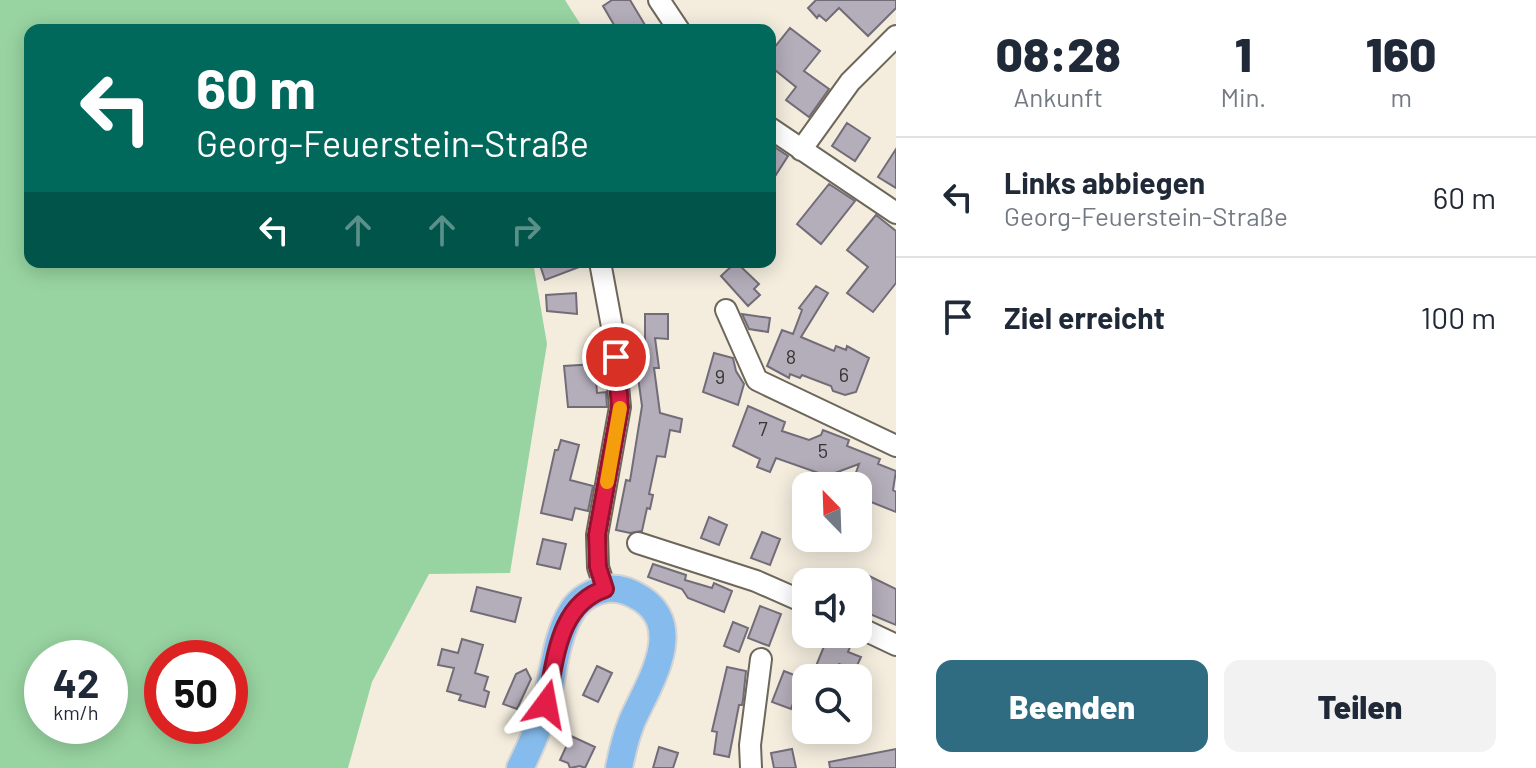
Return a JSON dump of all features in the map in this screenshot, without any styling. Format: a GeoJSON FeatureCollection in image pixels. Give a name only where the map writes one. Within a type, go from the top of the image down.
{"type":"FeatureCollection","features":[{"type":"Feature","properties":{"kind":"main road"},"geometry":{"type":"LineString","coordinates":[[520,768],[535,736],[563,629],[572,610],[587,596],[605,589],[625,591],[648,604],[658,617],[663,642],[660,659],[631,724],[619,768]]}},
{"type":"Feature","properties":{"kind":"street"},"geometry":{"type":"LineString","coordinates":[[659,0],[675,24]]}},
{"type":"Feature","properties":{"kind":"street"},"geometry":{"type":"LineString","coordinates":[[801,150],[850,82],[896,36]]}},
{"type":"Feature","properties":{"kind":"street"},"geometry":{"type":"LineString","coordinates":[[776,132],[896,213]]}},
{"type":"Feature","properties":{"kind":"street"},"geometry":{"type":"LineString","coordinates":[[601,268],[613,332],[620,407],[597,535],[598,567],[605,589]]}},
{"type":"Feature","properties":{"kind":"street"},"geometry":{"type":"LineString","coordinates":[[726,310],[757,380],[896,446]]}},
{"type":"Feature","properties":{"kind":"street"},"geometry":{"type":"LineString","coordinates":[[638,543],[756,581],[792,597]]}},
{"type":"Feature","properties":{"kind":"street"},"geometry":{"type":"LineString","coordinates":[[872,634],[896,645]]}},
{"type":"Feature","properties":{"kind":"street"},"geometry":{"type":"LineString","coordinates":[[751,768],[750,745],[761,659]]}},
{"type":"Feature","properties":{"kind":"green space"},"geometry":{"type":"Polygon","coordinates":[[[0,0],[565,0],[580,24],[24,24],[24,268],[534,268],[547,344],[510,573],[429,574],[372,682],[348,768],[0,768],[0,0]]]}},
{"type":"Feature","properties":{"kind":"building"},"geometry":{"type":"Polygon","coordinates":[[[612,0],[630,0],[644,24],[614,24],[603,6],[612,0]]]}},
{"type":"Feature","properties":{"kind":"building"},"geometry":{"type":"Polygon","coordinates":[[[816,0],[896,0],[896,8],[868,36],[839,8],[826,21],[819,15],[817,18],[808,8],[816,0]]]}},
{"type":"Feature","properties":{"kind":"building"},"geometry":{"type":"Polygon","coordinates":[[[790,28],[820,51],[804,71],[829,89],[809,117],[786,100],[796,87],[776,71],[776,46],[790,28]]]}},
{"type":"Feature","properties":{"kind":"building"},"geometry":{"type":"Polygon","coordinates":[[[847,123],[870,138],[855,161],[832,146],[847,123]]]}},
{"type":"Feature","properties":{"kind":"building"},"geometry":{"type":"Polygon","coordinates":[[[776,148],[788,156],[776,175],[776,148]]]}},
{"type":"Feature","properties":{"kind":"building"},"geometry":{"type":"Polygon","coordinates":[[[896,149],[896,188],[878,177],[896,149]]]}},
{"type":"Feature","properties":{"kind":"building"},"geometry":{"type":"Polygon","coordinates":[[[829,184],[855,201],[821,244],[797,224],[829,184]]]}},
{"type":"Feature","properties":{"kind":"building"},"geometry":{"type":"Polygon","coordinates":[[[876,215],[896,231],[896,283],[873,312],[847,293],[868,267],[847,250],[876,215]]]}},
{"type":"Feature","properties":{"kind":"building"},"geometry":{"type":"Polygon","coordinates":[[[541,268],[576,268],[545,280],[541,268]]]}},
{"type":"Feature","properties":{"kind":"building"},"geometry":{"type":"Polygon","coordinates":[[[730,268],[742,268],[759,284],[754,289],[760,295],[748,306],[721,276],[730,268]]]}},
{"type":"Feature","properties":{"kind":"building"},"geometry":{"type":"Polygon","coordinates":[[[816,286],[828,293],[801,337],[834,351],[836,346],[846,350],[847,346],[869,358],[856,392],[845,395],[802,375],[800,378],[790,374],[789,378],[767,366],[782,330],[793,334],[802,310],[799,308],[816,286]]]}},
{"type":"Feature","properties":{"kind":"building"},"geometry":{"type":"Polygon","coordinates":[[[576,293],[577,314],[547,311],[546,295],[576,293]]]}},
{"type":"Feature","properties":{"kind":"building"},"geometry":{"type":"Polygon","coordinates":[[[645,314],[668,314],[668,339],[655,338],[659,368],[654,368],[660,413],[682,419],[680,432],[670,430],[665,457],[657,456],[649,494],[653,495],[642,531],[630,533],[616,530],[626,480],[630,481],[642,406],[635,355],[645,353],[645,314]]]}},
{"type":"Feature","properties":{"kind":"building"},"geometry":{"type":"Polygon","coordinates":[[[742,314],[770,318],[768,332],[749,329],[742,314]]]}},
{"type":"Feature","properties":{"kind":"building"},"geometry":{"type":"Polygon","coordinates":[[[714,353],[733,358],[744,384],[738,405],[703,392],[714,353]]]}},
{"type":"Feature","properties":{"kind":"building"},"geometry":{"type":"Polygon","coordinates":[[[595,364],[597,393],[606,392],[607,407],[568,407],[564,366],[595,364]]]}},
{"type":"Feature","properties":{"kind":"building"},"geometry":{"type":"Polygon","coordinates":[[[748,406],[785,422],[782,431],[809,440],[821,435],[823,430],[849,440],[847,446],[880,459],[878,464],[896,471],[893,490],[896,492],[896,512],[872,502],[872,472],[856,472],[859,464],[838,472],[816,472],[776,458],[770,472],[757,467],[760,459],[733,446],[748,406]]]}},
{"type":"Feature","properties":{"kind":"building"},"geometry":{"type":"Polygon","coordinates":[[[561,440],[579,445],[570,480],[593,486],[588,511],[575,508],[572,520],[541,513],[555,450],[558,450],[561,440]]]}},
{"type":"Feature","properties":{"kind":"building"},"geometry":{"type":"Polygon","coordinates":[[[709,517],[727,525],[719,545],[701,538],[709,517]]]}},
{"type":"Feature","properties":{"kind":"building"},"geometry":{"type":"Polygon","coordinates":[[[762,532],[780,539],[770,565],[751,558],[762,532]]]}},
{"type":"Feature","properties":{"kind":"building"},"geometry":{"type":"Polygon","coordinates":[[[543,539],[566,544],[560,569],[537,564],[543,539]]]}},
{"type":"Feature","properties":{"kind":"building"},"geometry":{"type":"Polygon","coordinates":[[[653,564],[686,575],[685,580],[712,588],[714,583],[732,591],[724,612],[688,598],[682,589],[648,577],[653,564]]]}},
{"type":"Feature","properties":{"kind":"building"},"geometry":{"type":"Polygon","coordinates":[[[872,577],[896,589],[896,625],[872,615],[872,577]]]}},
{"type":"Feature","properties":{"kind":"building"},"geometry":{"type":"Polygon","coordinates":[[[477,587],[521,598],[515,622],[471,611],[477,587]]]}},
{"type":"Feature","properties":{"kind":"building"},"geometry":{"type":"Polygon","coordinates":[[[760,606],[781,614],[769,646],[748,638],[760,606]]]}},
{"type":"Feature","properties":{"kind":"building"},"geometry":{"type":"Polygon","coordinates":[[[733,622],[748,628],[739,652],[724,646],[733,622]]]}},
{"type":"Feature","properties":{"kind":"building"},"geometry":{"type":"Polygon","coordinates":[[[462,639],[483,645],[475,673],[488,677],[484,690],[489,692],[485,707],[459,700],[461,695],[447,691],[454,668],[438,665],[442,649],[458,653],[462,639]]]}},
{"type":"Feature","properties":{"kind":"building"},"geometry":{"type":"Polygon","coordinates":[[[823,648],[850,648],[848,652],[861,657],[858,664],[817,664],[823,648]]]}},
{"type":"Feature","properties":{"kind":"building"},"geometry":{"type":"Polygon","coordinates":[[[597,666],[612,673],[598,702],[583,695],[597,666]]]}},
{"type":"Feature","properties":{"kind":"building"},"geometry":{"type":"Polygon","coordinates":[[[727,667],[746,671],[743,700],[739,705],[729,757],[714,754],[717,732],[712,731],[727,667]]]}},
{"type":"Feature","properties":{"kind":"building"},"geometry":{"type":"Polygon","coordinates":[[[526,669],[531,679],[517,709],[503,704],[516,674],[526,669]]]}},
{"type":"Feature","properties":{"kind":"building"},"geometry":{"type":"Polygon","coordinates":[[[784,671],[792,674],[791,709],[772,702],[784,671]]]}},
{"type":"Feature","properties":{"kind":"building"},"geometry":{"type":"Polygon","coordinates":[[[571,736],[595,747],[585,768],[570,768],[568,763],[560,760],[571,736]]]}},
{"type":"Feature","properties":{"kind":"building"},"geometry":{"type":"Polygon","coordinates":[[[659,747],[678,753],[673,768],[653,768],[659,747]]]}},
{"type":"Feature","properties":{"kind":"building"},"geometry":{"type":"Polygon","coordinates":[[[792,749],[796,768],[774,768],[771,753],[792,749]]]}},
{"type":"Feature","properties":{"kind":"building"},"geometry":{"type":"Polygon","coordinates":[[[896,749],[896,768],[830,768],[829,762],[896,749]]]}},
{"type":"Feature","properties":{"kind":"slow traffic"},"geometry":{"type":"LineString","coordinates":[[607,482],[620,408]]}},
{"type":"Feature","properties":{"kind":"route"},"geometry":{"type":"LineString","coordinates":[[546,704],[563,629],[572,610],[587,596],[605,589],[598,567],[597,535],[620,407],[616,357]]}}]}
